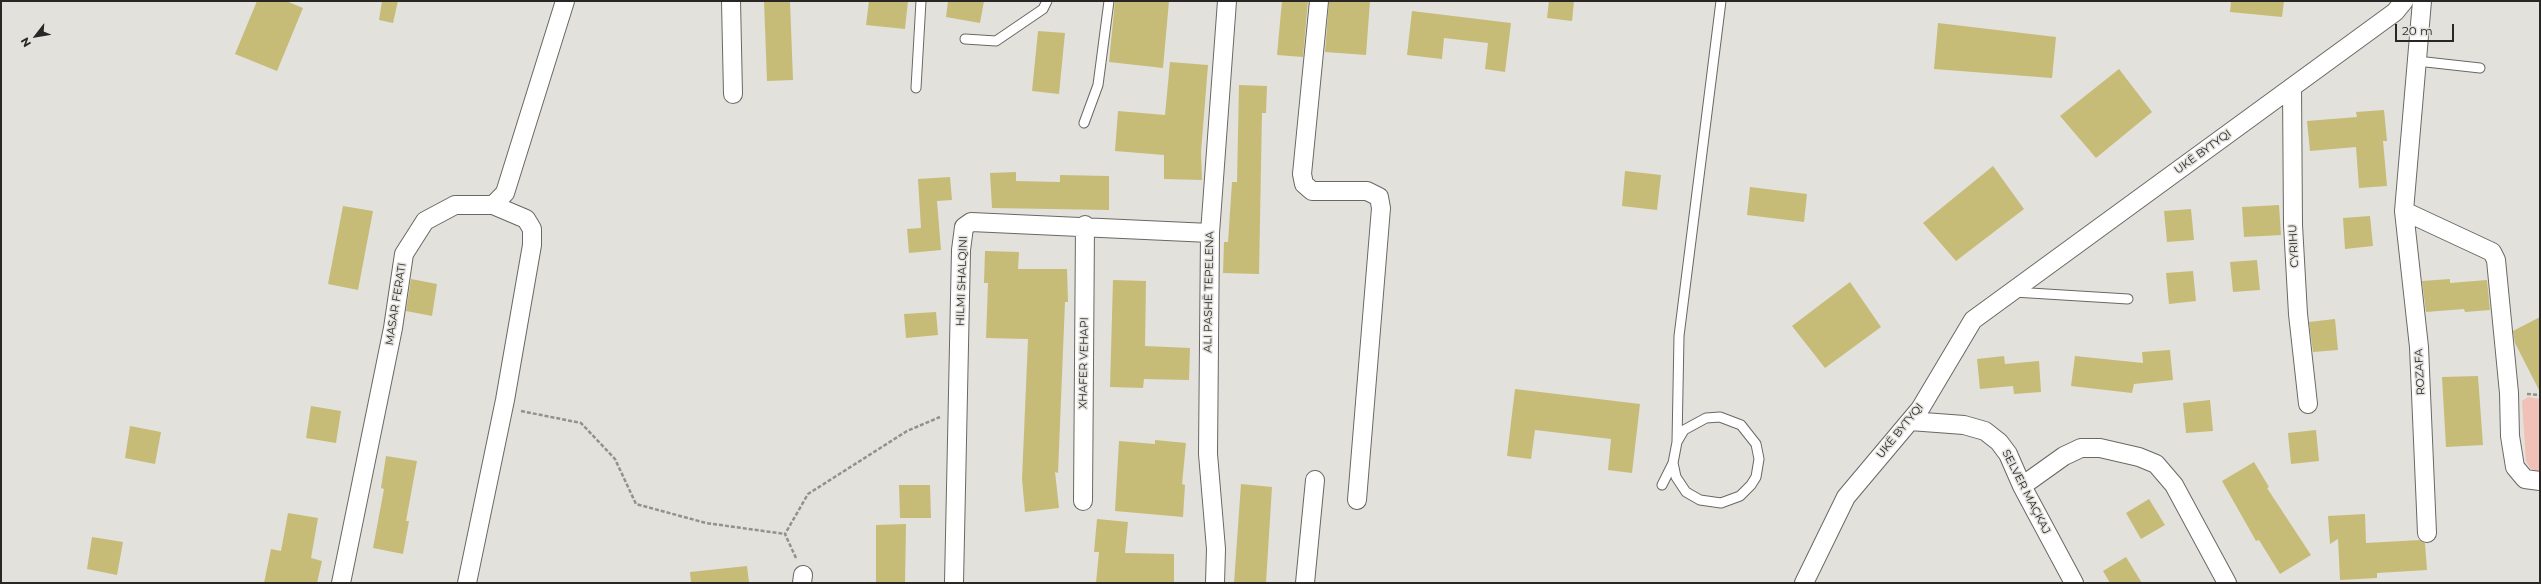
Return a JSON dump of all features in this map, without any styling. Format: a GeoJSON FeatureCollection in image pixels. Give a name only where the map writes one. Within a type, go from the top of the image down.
{"type":"FeatureCollection","features":[{"type":"Feature","properties":{"kind":"street"},"geometry":{"type":"LineString","coordinates":[[467,583],[503,408],[532,245],[532,229],[526,219],[493,205],[506,193],[565,1]]}},
{"type":"Feature","properties":{"kind":"street"},"geometry":{"type":"LineString","coordinates":[[731,1],[733,94]]}},
{"type":"Feature","properties":{"kind":"street","name":"ALI PASHË TEPELENA"},"geometry":{"type":"LineString","coordinates":[[1215,583],[1216,549],[1208,454],[1210,233],[1227,1]]}},
{"type":"Feature","properties":{"kind":"street"},"geometry":{"type":"LineString","coordinates":[[1319,1],[1302,174],[1304,184],[1312,191],[1367,191],[1379,197],[1381,208],[1357,500]]}},
{"type":"Feature","properties":{"kind":"street","name":"ROZAFA"},"geometry":{"type":"LineString","coordinates":[[2422,1],[2404,211],[2419,347],[2427,533]]}},
{"type":"Feature","properties":{"kind":"street","name":"UKË BYTYQI"},"geometry":{"type":"LineString","coordinates":[[1808,581],[1846,497],[1920,409],[1973,320],[2292,87],[2399,5]]}},
{"type":"Feature","properties":{"kind":"street","name":"CYRIHU"},"geometry":{"type":"LineString","coordinates":[[2292,87],[2293,225],[2298,314],[2308,404]]}},
{"type":"Feature","properties":{"kind":"street","name":"MASAR FERATI"},"geometry":{"type":"LineString","coordinates":[[341,583],[390,343],[404,254],[425,221],[455,205],[493,205]]}},
{"type":"Feature","properties":{"kind":"street"},"geometry":{"type":"LineString","coordinates":[[2404,211],[2492,252],[2496,260],[2509,393],[2510,436],[2515,467],[2525,479],[2540,481]]}},
{"type":"Feature","properties":{"kind":"street","name":"HILMI SHALQINI"},"geometry":{"type":"LineString","coordinates":[[954,583],[959,409],[961,250],[964,226],[971,222],[1085,225],[1210,233]]}},
{"type":"Feature","properties":{"kind":"street","name":"XHAFER VEHAPI"},"geometry":{"type":"LineString","coordinates":[[1083,501],[1085,225]]}},
{"type":"Feature","properties":{"kind":"street","name":"SELVER MAÇKAJ"},"geometry":{"type":"LineString","coordinates":[[1910,421],[1943,422],[1985,431],[1999,442],[2008,454],[2022,486],[2074,583]]}},
{"type":"Feature","properties":{"kind":"street"},"geometry":{"type":"LineString","coordinates":[[2022,486],[2064,456],[2081,448],[2100,448],[2139,457],[2156,464],[2174,485],[2227,583]]}},
{"type":"Feature","properties":{"kind":"street"},"geometry":{"type":"LineString","coordinates":[[1305,583],[1315,480]]}},
{"type":"Feature","properties":{"kind":"lane"},"geometry":{"type":"LineString","coordinates":[[916,88],[921,1]]}},
{"type":"Feature","properties":{"kind":"lane"},"geometry":{"type":"LineString","coordinates":[[965,38],[996,41],[1044,9],[1047,1]]}},
{"type":"Feature","properties":{"kind":"lane"},"geometry":{"type":"LineString","coordinates":[[1084,123],[1098,85],[1109,1]]}},
{"type":"Feature","properties":{"kind":"lane"},"geometry":{"type":"LineString","coordinates":[[1662,485],[1673,463],[1677,442],[1680,336],[1721,1]]}},
{"type":"Feature","properties":{"kind":"lane"},"geometry":{"type":"LineString","coordinates":[[2417,61],[2480,68]]}},
{"type":"Feature","properties":{"kind":"lane"},"geometry":{"type":"LineString","coordinates":[[2012,292],[2128,299]]}},
{"type":"Feature","properties":{"kind":"lane"},"geometry":{"type":"LineString","coordinates":[[1673,463],[1676,477],[1686,492],[1700,500],[1713,503],[1721,503],[1740,496],[1756,477],[1759,459],[1756,444],[1741,425],[1720,417],[1706,418],[1684,430],[1677,442]]}},
{"type":"Feature","properties":{"kind":"path"},"geometry":{"type":"LineString","coordinates":[[503,408],[581,422],[615,459],[636,504],[706,522],[785,534]]}},
{"type":"Feature","properties":{"kind":"path"},"geometry":{"type":"LineString","coordinates":[[785,534],[808,494],[907,431],[959,409]]}},
{"type":"Feature","properties":{"kind":"path"},"geometry":{"type":"LineString","coordinates":[[785,534],[803,579]]}},
{"type":"Feature","properties":{"kind":"shaded area"},"geometry":{"type":"Polygon","coordinates":[[[2528,397],[2540,399],[2540,473],[2530,468],[2526,461],[2522,401],[2528,397]]]}},
{"type":"Feature","properties":{"kind":"building"},"geometry":{"type":"Polygon","coordinates":[[[257,1],[286,1],[303,8],[277,71],[235,54],[257,1]]]}},
{"type":"Feature","properties":{"kind":"building"},"geometry":{"type":"Polygon","coordinates":[[[382,1],[398,1],[393,23],[379,20],[382,1]]]}},
{"type":"Feature","properties":{"kind":"building"},"geometry":{"type":"Polygon","coordinates":[[[764,1],[790,1],[793,80],[767,81],[764,1]]]}},
{"type":"Feature","properties":{"kind":"building"},"geometry":{"type":"Polygon","coordinates":[[[869,1],[908,1],[905,29],[866,25],[869,1]]]}},
{"type":"Feature","properties":{"kind":"building"},"geometry":{"type":"Polygon","coordinates":[[[948,1],[984,1],[980,23],[946,17],[948,1]]]}},
{"type":"Feature","properties":{"kind":"building"},"geometry":{"type":"Polygon","coordinates":[[[1115,1],[1169,1],[1163,68],[1109,62],[1115,1]]]}},
{"type":"Feature","properties":{"kind":"building"},"geometry":{"type":"Polygon","coordinates":[[[1282,1],[1308,1],[1303,57],[1277,55],[1282,1]]]}},
{"type":"Feature","properties":{"kind":"building"},"geometry":{"type":"Polygon","coordinates":[[[1329,1],[1370,1],[1366,55],[1325,52],[1329,1]]]}},
{"type":"Feature","properties":{"kind":"building"},"geometry":{"type":"Polygon","coordinates":[[[1549,1],[1574,1],[1572,21],[1547,18],[1549,1]]]}},
{"type":"Feature","properties":{"kind":"building"},"geometry":{"type":"Polygon","coordinates":[[[2231,1],[2284,1],[2282,17],[2230,12],[2231,1]]]}},
{"type":"Feature","properties":{"kind":"building"},"geometry":{"type":"Polygon","coordinates":[[[1412,11],[1511,23],[1505,72],[1485,69],[1488,43],[1444,38],[1442,59],[1407,55],[1412,11]]]}},
{"type":"Feature","properties":{"kind":"building"},"geometry":{"type":"Polygon","coordinates":[[[1938,23],[2056,37],[2052,78],[1934,69],[1938,23]]]}},
{"type":"Feature","properties":{"kind":"building"},"geometry":{"type":"Polygon","coordinates":[[[1038,31],[1065,33],[1059,94],[1032,91],[1038,31]]]}},
{"type":"Feature","properties":{"kind":"building"},"geometry":{"type":"Polygon","coordinates":[[[1170,62],[1208,65],[1201,152],[1202,180],[1164,179],[1164,155],[1115,151],[1118,111],[1165,115],[1170,62]]]}},
{"type":"Feature","properties":{"kind":"building"},"geometry":{"type":"Polygon","coordinates":[[[2119,69],[2152,112],[2096,158],[2060,116],[2119,69]]]}},
{"type":"Feature","properties":{"kind":"building"},"geometry":{"type":"Polygon","coordinates":[[[1239,85],[1267,86],[1266,113],[1262,113],[1259,274],[1223,273],[1224,242],[1228,242],[1232,182],[1237,182],[1239,85]]]}},
{"type":"Feature","properties":{"kind":"building"},"geometry":{"type":"Polygon","coordinates":[[[2384,110],[2387,141],[2383,141],[2387,186],[2359,188],[2356,147],[2310,151],[2307,121],[2357,117],[2356,112],[2384,110]]]}},
{"type":"Feature","properties":{"kind":"building"},"geometry":{"type":"Polygon","coordinates":[[[1993,166],[2024,209],[1956,261],[1923,223],[1993,166]]]}},
{"type":"Feature","properties":{"kind":"building"},"geometry":{"type":"Polygon","coordinates":[[[1625,171],[1661,175],[1657,210],[1622,206],[1625,171]]]}},
{"type":"Feature","properties":{"kind":"building"},"geometry":{"type":"Polygon","coordinates":[[[1016,172],[1016,181],[1060,182],[1060,175],[1109,176],[1109,210],[992,208],[990,173],[1016,172]]]}},
{"type":"Feature","properties":{"kind":"building"},"geometry":{"type":"Polygon","coordinates":[[[950,177],[952,200],[937,201],[941,250],[909,253],[907,229],[921,228],[918,179],[950,177]]]}},
{"type":"Feature","properties":{"kind":"building"},"geometry":{"type":"Polygon","coordinates":[[[1750,187],[1807,194],[1804,222],[1747,215],[1750,187]]]}},
{"type":"Feature","properties":{"kind":"building"},"geometry":{"type":"Polygon","coordinates":[[[2279,205],[2281,235],[2244,237],[2242,207],[2279,205]]]}},
{"type":"Feature","properties":{"kind":"building"},"geometry":{"type":"Polygon","coordinates":[[[343,206],[373,211],[358,290],[328,284],[343,206]]]}},
{"type":"Feature","properties":{"kind":"building"},"geometry":{"type":"Polygon","coordinates":[[[2191,209],[2194,240],[2167,242],[2164,211],[2191,209]]]}},
{"type":"Feature","properties":{"kind":"building"},"geometry":{"type":"Polygon","coordinates":[[[2370,216],[2373,246],[2345,249],[2343,218],[2370,216]]]}},
{"type":"Feature","properties":{"kind":"building"},"geometry":{"type":"Polygon","coordinates":[[[985,251],[1019,252],[1018,269],[1067,269],[1068,302],[1065,302],[1058,473],[1055,472],[1059,508],[1025,512],[1022,479],[1028,339],[986,338],[988,283],[984,283],[985,251]]]}},
{"type":"Feature","properties":{"kind":"building"},"geometry":{"type":"Polygon","coordinates":[[[2257,260],[2260,290],[2233,292],[2230,262],[2257,260]]]}},
{"type":"Feature","properties":{"kind":"building"},"geometry":{"type":"Polygon","coordinates":[[[2193,271],[2196,301],[2169,304],[2166,273],[2193,271]]]}},
{"type":"Feature","properties":{"kind":"building"},"geometry":{"type":"Polygon","coordinates":[[[411,279],[437,284],[432,316],[406,311],[411,279]]]}},
{"type":"Feature","properties":{"kind":"building"},"geometry":{"type":"Polygon","coordinates":[[[2450,279],[2450,283],[2487,280],[2490,310],[2465,312],[2464,309],[2426,312],[2422,281],[2450,279]]]}},
{"type":"Feature","properties":{"kind":"building"},"geometry":{"type":"Polygon","coordinates":[[[1113,280],[1146,281],[1145,346],[1190,348],[1189,380],[1144,379],[1143,388],[1110,387],[1113,280]]]}},
{"type":"Feature","properties":{"kind":"building"},"geometry":{"type":"Polygon","coordinates":[[[1850,282],[1881,327],[1825,368],[1792,326],[1850,282]]]}},
{"type":"Feature","properties":{"kind":"building"},"geometry":{"type":"Polygon","coordinates":[[[936,312],[938,335],[906,338],[904,314],[936,312]]]}},
{"type":"Feature","properties":{"kind":"building"},"geometry":{"type":"Polygon","coordinates":[[[2540,317],[2540,392],[2515,343],[2513,331],[2540,317]]]}},
{"type":"Feature","properties":{"kind":"building"},"geometry":{"type":"Polygon","coordinates":[[[2335,319],[2338,350],[2313,352],[2309,322],[2335,319]]]}},
{"type":"Feature","properties":{"kind":"building"},"geometry":{"type":"Polygon","coordinates":[[[2170,350],[2173,380],[2134,384],[2132,393],[2071,386],[2075,356],[2143,363],[2142,352],[2170,350]]]}},
{"type":"Feature","properties":{"kind":"building"},"geometry":{"type":"Polygon","coordinates":[[[2004,356],[2005,364],[2039,361],[2041,392],[2014,394],[2013,386],[1980,389],[1977,359],[2004,356]]]}},
{"type":"Feature","properties":{"kind":"building"},"geometry":{"type":"Polygon","coordinates":[[[2478,376],[2483,445],[2446,447],[2442,377],[2478,376]]]}},
{"type":"Feature","properties":{"kind":"building"},"geometry":{"type":"Polygon","coordinates":[[[1515,389],[1640,404],[1632,473],[1608,470],[1611,439],[1535,430],[1531,459],[1507,456],[1515,389]]]}},
{"type":"Feature","properties":{"kind":"building"},"geometry":{"type":"Polygon","coordinates":[[[2210,400],[2213,431],[2186,433],[2183,403],[2210,400]]]}},
{"type":"Feature","properties":{"kind":"building"},"geometry":{"type":"Polygon","coordinates":[[[311,406],[341,411],[336,443],[306,438],[311,406]]]}},
{"type":"Feature","properties":{"kind":"building"},"geometry":{"type":"Polygon","coordinates":[[[130,426],[161,432],[155,464],[125,458],[130,426]]]}},
{"type":"Feature","properties":{"kind":"building"},"geometry":{"type":"Polygon","coordinates":[[[2316,430],[2319,461],[2291,464],[2288,433],[2316,430]]]}},
{"type":"Feature","properties":{"kind":"building"},"geometry":{"type":"Polygon","coordinates":[[[1155,440],[1186,443],[1182,484],[1185,485],[1183,517],[1115,511],[1119,441],[1155,444],[1155,440]]]}},
{"type":"Feature","properties":{"kind":"building"},"geometry":{"type":"Polygon","coordinates":[[[386,456],[417,461],[406,521],[409,521],[403,554],[373,548],[384,489],[381,488],[386,456]]]}},
{"type":"Feature","properties":{"kind":"building"},"geometry":{"type":"Polygon","coordinates":[[[2254,462],[2269,487],[2267,488],[2311,555],[2280,574],[2259,540],[2256,541],[2222,481],[2254,462]]]}},
{"type":"Feature","properties":{"kind":"building"},"geometry":{"type":"Polygon","coordinates":[[[1241,484],[1272,487],[1266,583],[1234,583],[1241,484]]]}},
{"type":"Feature","properties":{"kind":"building"},"geometry":{"type":"Polygon","coordinates":[[[899,485],[930,485],[931,518],[900,518],[899,485]]]}},
{"type":"Feature","properties":{"kind":"building"},"geometry":{"type":"Polygon","coordinates":[[[2149,499],[2165,525],[2141,539],[2126,513],[2149,499]]]}},
{"type":"Feature","properties":{"kind":"building"},"geometry":{"type":"Polygon","coordinates":[[[288,513],[318,518],[311,558],[322,561],[317,583],[264,583],[271,549],[281,551],[288,513]]]}},
{"type":"Feature","properties":{"kind":"building"},"geometry":{"type":"Polygon","coordinates":[[[2365,514],[2366,543],[2420,540],[2425,543],[2427,570],[2377,573],[2377,578],[2340,580],[2338,539],[2330,544],[2328,516],[2365,514]]]}},
{"type":"Feature","properties":{"kind":"building"},"geometry":{"type":"Polygon","coordinates":[[[1097,519],[1128,522],[1125,553],[1174,554],[1174,583],[1096,583],[1099,552],[1094,552],[1097,519]]]}},
{"type":"Feature","properties":{"kind":"building"},"geometry":{"type":"Polygon","coordinates":[[[906,524],[905,583],[876,583],[876,525],[906,524]]]}},
{"type":"Feature","properties":{"kind":"building"},"geometry":{"type":"Polygon","coordinates":[[[92,537],[123,542],[117,575],[87,569],[92,537]]]}},
{"type":"Feature","properties":{"kind":"building"},"geometry":{"type":"Polygon","coordinates":[[[2126,557],[2142,583],[2110,583],[2103,571],[2126,557]]]}},
{"type":"Feature","properties":{"kind":"building"},"geometry":{"type":"Polygon","coordinates":[[[747,566],[749,583],[691,583],[690,572],[747,566]]]}}]}
